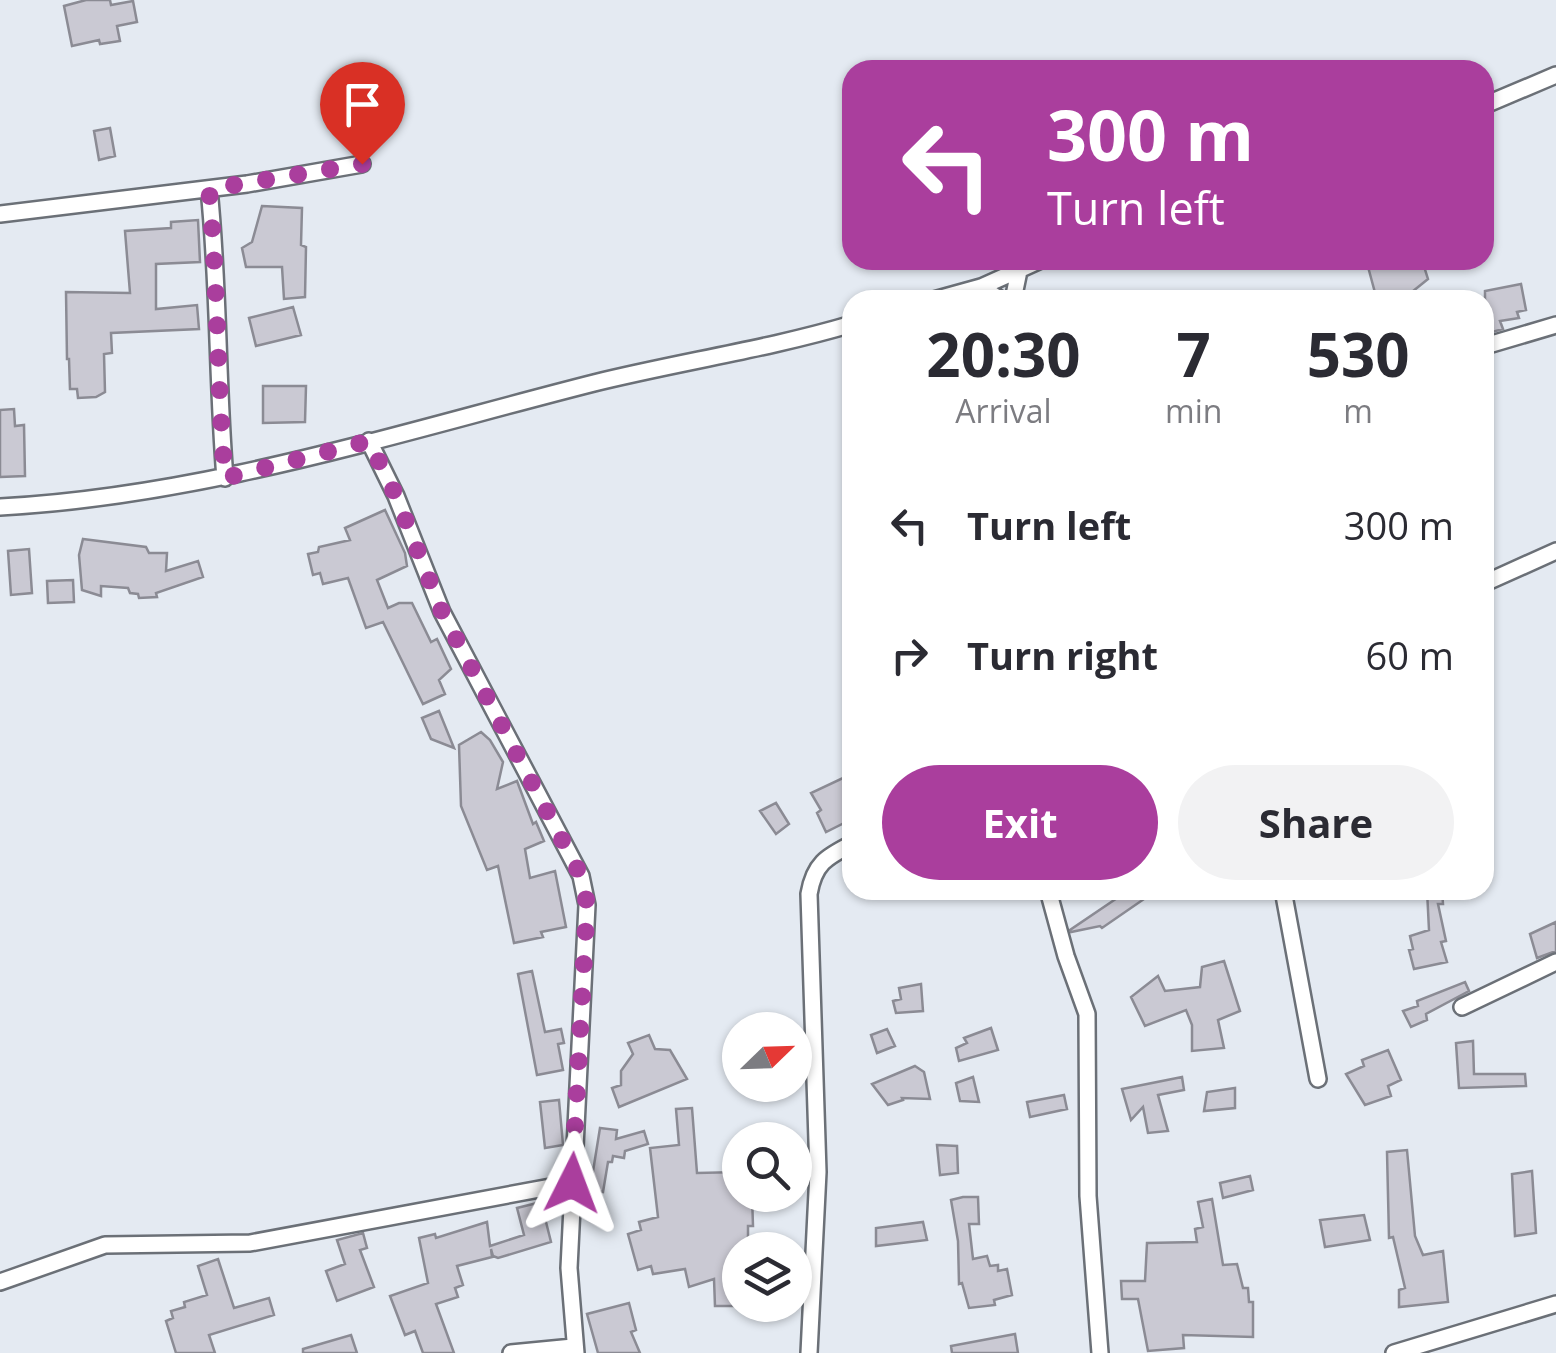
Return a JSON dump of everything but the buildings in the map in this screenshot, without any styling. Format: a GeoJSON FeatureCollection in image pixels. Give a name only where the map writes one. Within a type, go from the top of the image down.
{"type":"FeatureCollection","features":[{"type":"Feature","properties":{"kind":"street"},"geometry":{"type":"LineString","coordinates":[[1494,101],[1556,74]]}},
{"type":"Feature","properties":{"kind":"street"},"geometry":{"type":"LineString","coordinates":[[0,214],[209,189],[362,164]]}},
{"type":"Feature","properties":{"kind":"street"},"geometry":{"type":"LineString","coordinates":[[209,189],[225,478]]}},
{"type":"Feature","properties":{"kind":"street"},"geometry":{"type":"LineString","coordinates":[[970,290],[1019,270]]}},
{"type":"Feature","properties":{"kind":"street"},"geometry":{"type":"LineString","coordinates":[[1015,290],[1019,270]]}},
{"type":"Feature","properties":{"kind":"street"},"geometry":{"type":"LineString","coordinates":[[981,287],[986,290]]}},
{"type":"Feature","properties":{"kind":"street"},"geometry":{"type":"LineString","coordinates":[[1494,343],[1556,325]]}},
{"type":"Feature","properties":{"kind":"street"},"geometry":{"type":"LineString","coordinates":[[0,507],[70,503],[225,478],[595,383],[842,326]]}},
{"type":"Feature","properties":{"kind":"street"},"geometry":{"type":"LineString","coordinates":[[369,441],[396,496],[442,612],[581,876],[587,904],[569,1268],[575,1350],[511,1353]]}},
{"type":"Feature","properties":{"kind":"street"},"geometry":{"type":"LineString","coordinates":[[1494,579],[1556,551]]}},
{"type":"Feature","properties":{"kind":"street"},"geometry":{"type":"LineString","coordinates":[[809,1353],[818,1172],[809,894],[819,863],[842,850]]}},
{"type":"Feature","properties":{"kind":"street"},"geometry":{"type":"LineString","coordinates":[[1051,900],[1087,1014],[1088,1196],[1100,1353]]}},
{"type":"Feature","properties":{"kind":"street"},"geometry":{"type":"LineString","coordinates":[[1285,900],[1318,1079]]}},
{"type":"Feature","properties":{"kind":"street"},"geometry":{"type":"LineString","coordinates":[[1462,1007],[1556,962]]}},
{"type":"Feature","properties":{"kind":"street"},"geometry":{"type":"LineString","coordinates":[[0,1282],[105,1245],[250,1243],[572,1183]]}},
{"type":"Feature","properties":{"kind":"street"},"geometry":{"type":"LineString","coordinates":[[1394,1353],[1556,1304]]}},
{"type":"Feature","properties":{"kind":"route"},"geometry":{"type":"LineString","coordinates":[[362,164],[209,189],[225,478],[369,441],[396,496],[442,612],[581,876],[587,904],[572,1183]]}}]}
